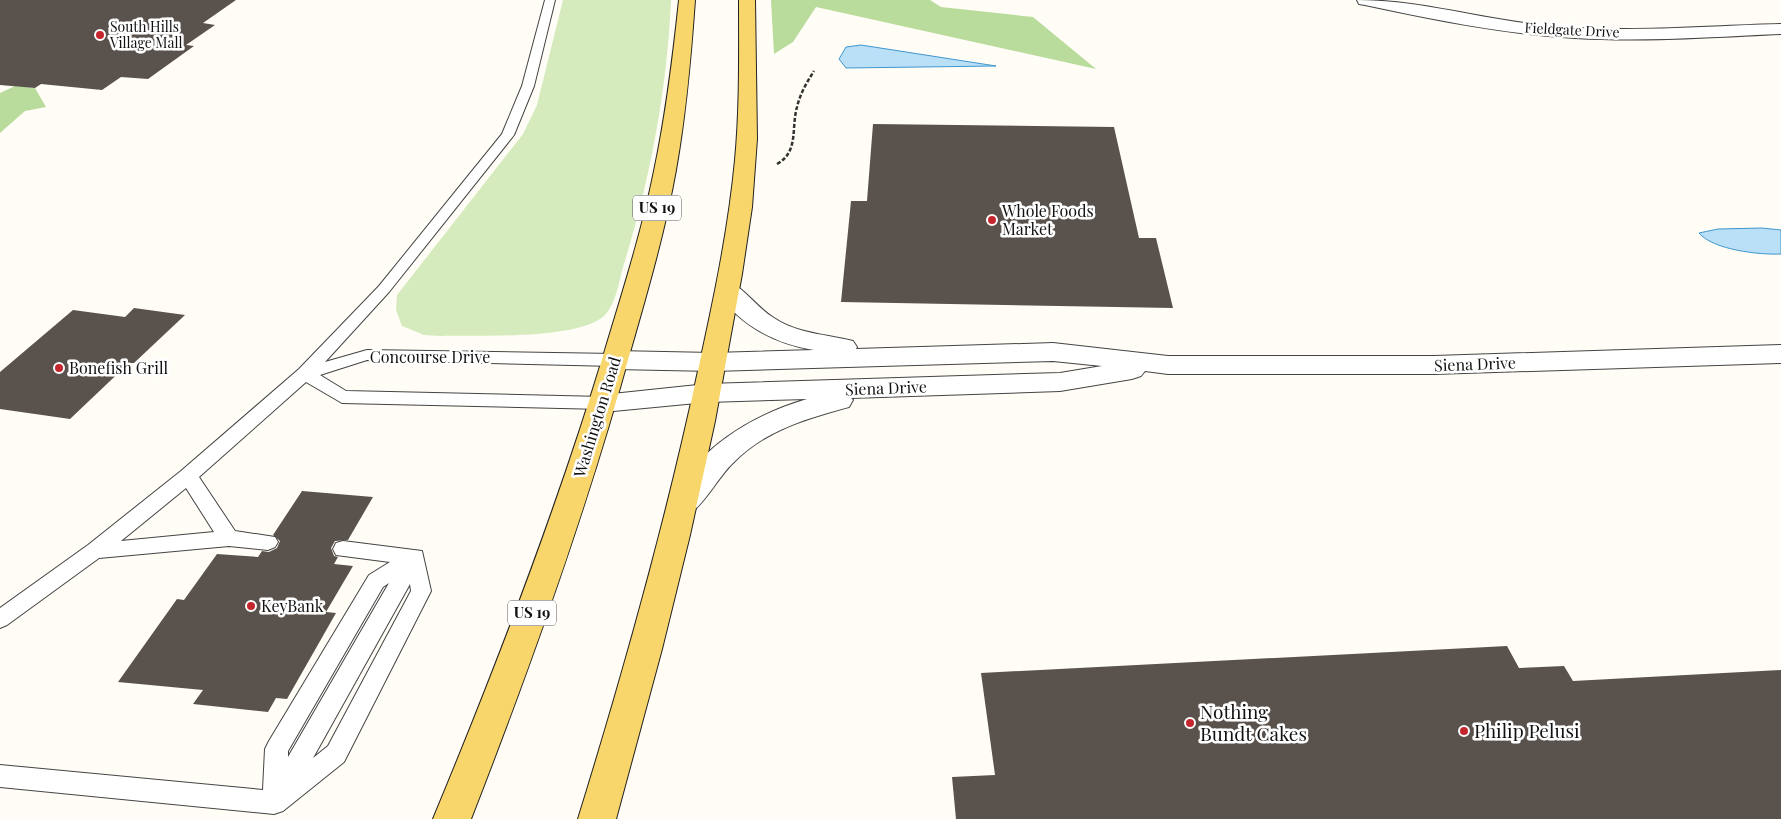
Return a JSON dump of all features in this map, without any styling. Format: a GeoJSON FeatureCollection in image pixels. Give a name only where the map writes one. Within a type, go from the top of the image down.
{"type":"FeatureCollection","features":[{"type":"Feature","properties":{"kind":"main road","name":"Washington Road"},"geometry":{"type":"LineString","coordinates":[[452,819],[550,566],[603,403],[650,237],[665,171],[675,111],[687,0]]}},
{"type":"Feature","properties":{"kind":"main road"},"geometry":{"type":"LineString","coordinates":[[597,819],[629,711],[683,503],[728,290],[743,185],[749,101],[747,0]]}},
{"type":"Feature","properties":{"kind":"street","name":"Fieldgate Drive"},"geometry":{"type":"LineString","coordinates":[[1365,0],[1491,24],[1550,31],[1616,33],[1781,29]]}},
{"type":"Feature","properties":{"kind":"street"},"geometry":{"type":"LineString","coordinates":[[728,290],[744,310],[758,321],[797,338],[822,344],[909,356]]}},
{"type":"Feature","properties":{"kind":"street","name":"Siena Drive"},"geometry":{"type":"LineString","coordinates":[[713,362],[1053,352],[1168,365],[1434,365],[1781,354]]}},
{"type":"Feature","properties":{"kind":"street","name":"Concourse Drive"},"geometry":{"type":"LineString","coordinates":[[615,360],[713,362]]}},
{"type":"Feature","properties":{"kind":"street","name":"Siena Drive"},"geometry":{"type":"LineString","coordinates":[[603,403],[707,394],[1060,382],[1168,365]]}},
{"type":"Feature","properties":{"kind":"street"},"geometry":{"type":"LineString","coordinates":[[683,503],[717,460],[737,442],[758,428],[782,416],[804,409],[893,387]]}},
{"type":"Feature","properties":{"kind":"lane"},"geometry":{"type":"LineString","coordinates":[[0,619],[95,551],[188,476],[305,373],[384,289],[508,135],[526,94],[538,56],[550,0]]}},
{"type":"Feature","properties":{"kind":"lane","name":"Concourse Drive"},"geometry":{"type":"LineString","coordinates":[[305,373],[367,355],[615,360]]}},
{"type":"Feature","properties":{"kind":"lane"},"geometry":{"type":"LineString","coordinates":[[305,373],[342,397],[603,403]]}},
{"type":"Feature","properties":{"kind":"lane"},"geometry":{"type":"LineString","coordinates":[[188,476],[229,538]]}},
{"type":"Feature","properties":{"kind":"lane"},"geometry":{"type":"LineString","coordinates":[[95,551],[229,538],[268,542]]}},
{"type":"Feature","properties":{"kind":"lane"},"geometry":{"type":"LineString","coordinates":[[343,549],[416,556]]}},
{"type":"Feature","properties":{"kind":"lane"},"geometry":{"type":"LineString","coordinates":[[0,776],[274,803],[336,754],[421,591],[416,556]]}},
{"type":"Feature","properties":{"kind":"lane"},"geometry":{"type":"LineString","coordinates":[[274,803],[277,749],[376,581],[416,556]]}},
{"type":"Feature","properties":{"kind":"path"},"geometry":{"type":"LineString","coordinates":[[773,165],[782,162],[795,140],[795,115],[804,87],[814,71]]}},
{"type":"Feature","properties":{"kind":"green space"},"geometry":{"type":"Polygon","coordinates":[[[563,0],[671,0],[666,68],[656,135],[633,235],[611,305],[604,316],[591,324],[550,333],[502,336],[441,336],[424,335],[402,326],[396,310],[397,295],[523,134],[537,105],[563,0]]]}},
{"type":"Feature","properties":{"kind":"green space"},"geometry":{"type":"Polygon","coordinates":[[[771,0],[930,0],[941,7],[1033,17],[1096,69],[816,7],[793,42],[774,54],[771,0]]]}},
{"type":"Feature","properties":{"kind":"green space"},"geometry":{"type":"Polygon","coordinates":[[[15,86],[35,88],[46,107],[25,111],[0,133],[0,93],[15,86]]]}},
{"type":"Feature","properties":{"kind":"water"},"geometry":{"type":"Polygon","coordinates":[[[861,45],[996,66],[846,68],[839,59],[846,47],[861,45]]]}},
{"type":"Feature","properties":{"kind":"water"},"geometry":{"type":"Polygon","coordinates":[[[1762,228],[1781,230],[1781,254],[1761,254],[1737,250],[1715,244],[1699,233],[1718,229],[1762,228]]]}},
{"type":"Feature","properties":{"kind":"building","name":"South Hills Village Mall"},"geometry":{"type":"Polygon","coordinates":[[[0,0],[236,0],[203,23],[215,25],[186,45],[194,46],[148,79],[121,77],[102,90],[41,84],[35,88],[0,85],[0,0]]]}},
{"type":"Feature","properties":{"kind":"building","name":"Whole Foods Market"},"geometry":{"type":"Polygon","coordinates":[[[873,124],[1114,127],[1139,238],[1156,238],[1173,308],[841,302],[851,201],[867,201],[873,124]]]}},
{"type":"Feature","properties":{"kind":"building"},"geometry":{"type":"Polygon","coordinates":[[[134,308],[185,315],[134,363],[129,363],[70,419],[0,409],[0,372],[73,310],[125,317],[134,308]]]}},
{"type":"Feature","properties":{"kind":"building","name":"KeyBank"},"geometry":{"type":"Polygon","coordinates":[[[302,491],[373,497],[348,540],[335,541],[331,548],[334,556],[338,557],[334,564],[353,566],[326,612],[336,613],[287,699],[276,698],[268,712],[193,704],[203,690],[118,682],[177,599],[184,600],[217,554],[258,557],[262,551],[269,552],[277,548],[280,541],[273,535],[302,491]]]}},
{"type":"Feature","properties":{"kind":"building"},"geometry":{"type":"Polygon","coordinates":[[[1507,646],[1519,668],[1564,666],[1573,681],[1781,670],[1781,819],[956,819],[952,777],[995,775],[981,673],[1507,646]]]}},
{"type":"Feature","properties":{"kind":"place","name":"South Hills Village Mall"},"geometry":{"type":"Point","coordinates":[100,35]}},
{"type":"Feature","properties":{"kind":"place","name":"Whole Foods Market"},"geometry":{"type":"Point","coordinates":[992,220]}},
{"type":"Feature","properties":{"kind":"place","name":"Bonefish Grill"},"geometry":{"type":"Point","coordinates":[59,368]}},
{"type":"Feature","properties":{"kind":"place","name":"KeyBank"},"geometry":{"type":"Point","coordinates":[251,606]}},
{"type":"Feature","properties":{"kind":"place","name":"Nothing Bundt Cakes"},"geometry":{"type":"Point","coordinates":[1190,723]}},
{"type":"Feature","properties":{"kind":"place","name":"Philip Pelusi"},"geometry":{"type":"Point","coordinates":[1464,731]}}]}
